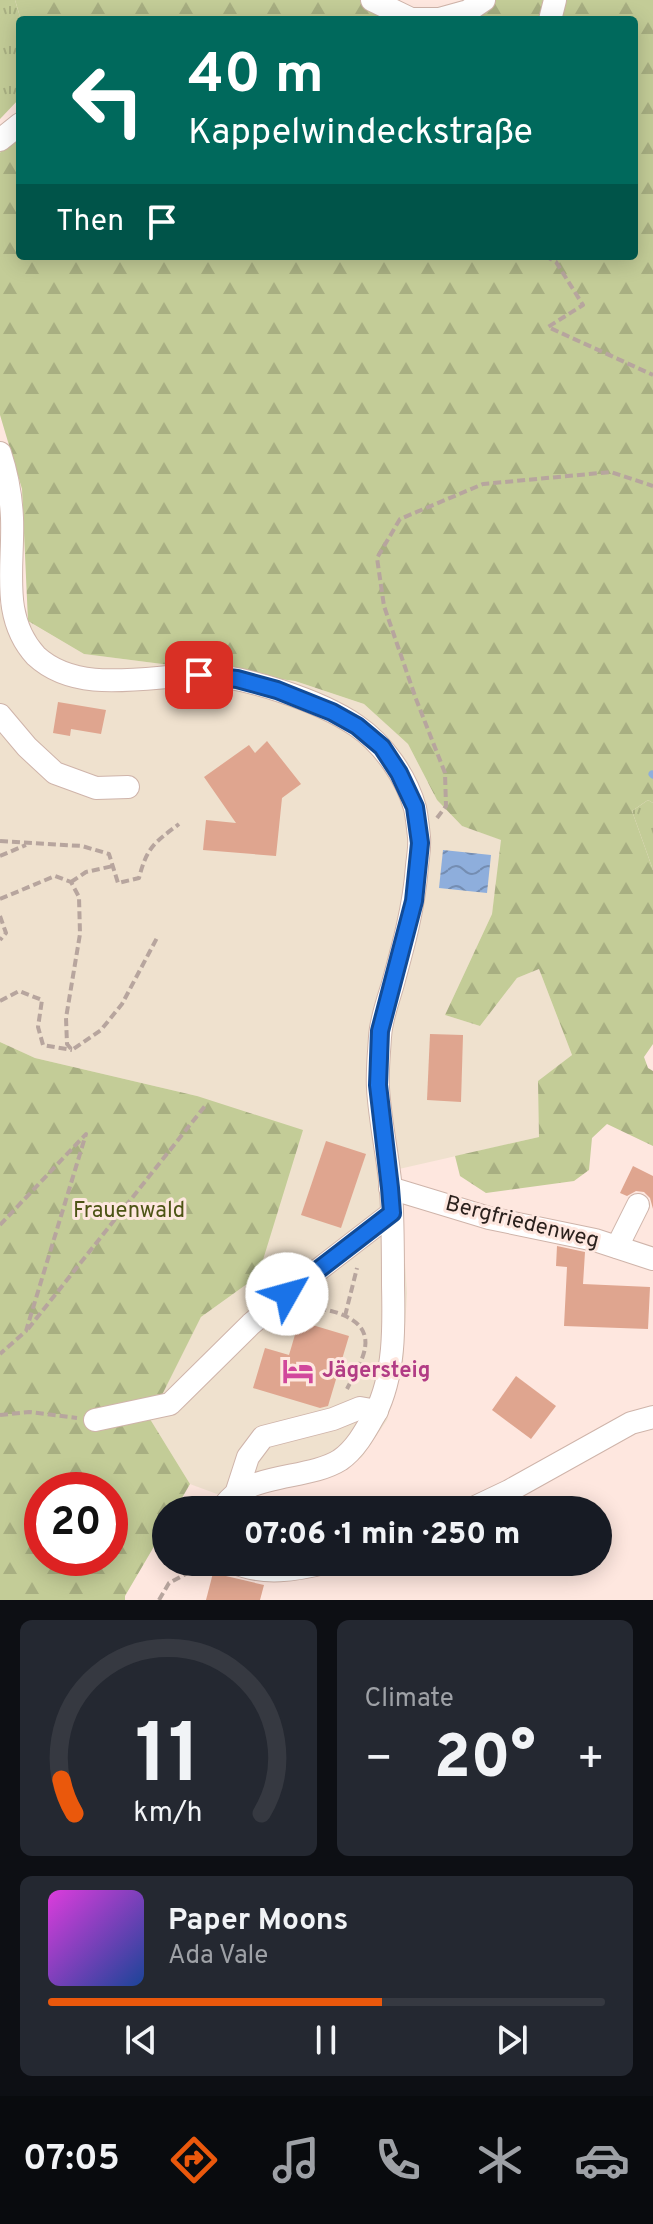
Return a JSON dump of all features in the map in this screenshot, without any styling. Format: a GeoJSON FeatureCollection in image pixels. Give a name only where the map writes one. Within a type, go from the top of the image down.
{"type":"FeatureCollection","features":[{"type":"Feature","properties":{"kind":"street"},"geometry":{"type":"LineString","coordinates":[[372,0],[405,16]]}},
{"type":"Feature","properties":{"kind":"street"},"geometry":{"type":"LineString","coordinates":[[450,16],[468,11],[484,0]]}},
{"type":"Feature","properties":{"kind":"street"},"geometry":{"type":"LineString","coordinates":[[0,140],[16,127]]}},
{"type":"Feature","properties":{"kind":"street"},"geometry":{"type":"LineString","coordinates":[[0,453],[9,481],[12,518],[5,618],[36,656],[62,673],[99,680],[148,680],[199,675],[237,679],[277,690],[332,712],[357,726],[382,747],[415,807],[420,843],[414,901],[380,1031],[378,1085],[392,1213],[394,1309],[391,1356],[384,1390],[377,1411],[356,1446],[340,1460],[320,1469],[256,1484],[238,1496]]}},
{"type":"Feature","properties":{"kind":"street"},"geometry":{"type":"LineString","coordinates":[[0,715],[27,747],[55,773],[96,788],[128,787]]}},
{"type":"Feature","properties":{"kind":"street","name":"Bergfriedenweg"},"geometry":{"type":"LineString","coordinates":[[390,1188],[489,1218],[542,1227],[653,1259]]}},
{"type":"Feature","properties":{"kind":"street"},"geometry":{"type":"LineString","coordinates":[[617,1247],[638,1205]]}},
{"type":"Feature","properties":{"kind":"street"},"geometry":{"type":"LineString","coordinates":[[95,1420],[170,1404],[251,1324],[392,1213]]}},
{"type":"Feature","properties":{"kind":"street"},"geometry":{"type":"LineString","coordinates":[[232,1496],[248,1457],[263,1437],[333,1419],[360,1408],[377,1411]]}},
{"type":"Feature","properties":{"kind":"street"},"geometry":{"type":"LineString","coordinates":[[498,1496],[631,1423],[653,1417]]}},
{"type":"Feature","properties":{"kind":"path"},"geometry":{"type":"LineString","coordinates":[[552,260],[583,305],[548,327],[653,375]]}},
{"type":"Feature","properties":{"kind":"path"},"geometry":{"type":"LineString","coordinates":[[420,843],[446,806],[445,773],[384,606],[377,558],[400,519],[483,484],[611,472],[653,486]]}},
{"type":"Feature","properties":{"kind":"path"},"geometry":{"type":"LineString","coordinates":[[0,841],[82,846],[109,854],[118,883],[139,878],[145,856],[154,844],[179,824]]}},
{"type":"Feature","properties":{"kind":"path"},"geometry":{"type":"LineString","coordinates":[[0,856],[28,844]]}},
{"type":"Feature","properties":{"kind":"path"},"geometry":{"type":"LineString","coordinates":[[71,882],[86,872],[113,866]]}},
{"type":"Feature","properties":{"kind":"path"},"geometry":{"type":"LineString","coordinates":[[0,899],[55,876],[71,882],[79,897],[80,934],[66,1018],[67,1044],[72,1050]]}},
{"type":"Feature","properties":{"kind":"path"},"geometry":{"type":"LineString","coordinates":[[0,916],[6,933],[0,940]]}},
{"type":"Feature","properties":{"kind":"path"},"geometry":{"type":"LineString","coordinates":[[0,1001],[19,991],[42,1000],[38,1027],[43,1045],[72,1050],[101,1030],[122,1004],[158,936]]}},
{"type":"Feature","properties":{"kind":"path"},"geometry":{"type":"LineString","coordinates":[[0,1354],[26,1331],[205,1106]]}},
{"type":"Feature","properties":{"kind":"path"},"geometry":{"type":"LineString","coordinates":[[0,1225],[86,1134],[26,1331]]}},
{"type":"Feature","properties":{"kind":"path"},"geometry":{"type":"LineString","coordinates":[[345,1316],[366,1233]]}},
{"type":"Feature","properties":{"kind":"path"},"geometry":{"type":"LineString","coordinates":[[287,1294],[309,1306],[345,1316],[366,1336],[366,1352],[333,1419]]}},
{"type":"Feature","properties":{"kind":"path"},"geometry":{"type":"LineString","coordinates":[[0,1415],[29,1412],[95,1420]]}},
{"type":"Feature","properties":{"kind":"path"},"geometry":{"type":"LineString","coordinates":[[159,1600],[169,1583],[182,1576]]}},
{"type":"Feature","properties":{"kind":"shaded area"},"geometry":{"type":"Polygon","coordinates":[[[0,605],[84,654],[295,681],[364,704],[408,744],[437,800],[462,826],[502,840],[492,914],[445,1015],[480,1026],[517,978],[539,969],[572,1055],[539,1081],[539,1137],[399,1169],[407,1293],[403,1364],[387,1420],[362,1457],[333,1475],[249,1496],[222,1496],[190,1484],[150,1419],[201,1317],[258,1276],[197,1096],[35,1058],[0,1042],[0,605]]]}},
{"type":"Feature","properties":{"kind":"green space"},"geometry":{"type":"Polygon","coordinates":[[[0,0],[15,0],[20,16],[16,16],[16,102],[0,119],[0,0]]]}},
{"type":"Feature","properties":{"kind":"green space"},"geometry":{"type":"Polygon","coordinates":[[[15,0],[361,0],[391,16],[20,16],[15,0]]]}},
{"type":"Feature","properties":{"kind":"green space"},"geometry":{"type":"Polygon","coordinates":[[[494,0],[653,0],[653,803],[648,800],[632,811],[653,870],[653,1044],[644,1057],[648,1068],[653,1071],[653,1146],[607,1124],[592,1138],[589,1170],[574,1181],[486,1193],[460,1176],[455,1156],[539,1137],[538,1081],[572,1055],[539,969],[517,978],[480,1026],[445,1015],[492,914],[501,840],[462,826],[437,800],[408,744],[364,704],[295,681],[84,654],[28,621],[22,489],[0,415],[0,153],[16,117],[16,260],[638,260],[638,16],[468,16],[494,0]]]}},
{"type":"Feature","properties":{"kind":"green space"},"geometry":{"type":"Polygon","coordinates":[[[648,800],[653,803],[653,870],[632,811],[648,800]]]}},
{"type":"Feature","properties":{"kind":"green space","name":"Frauenwald"},"geometry":{"type":"Polygon","coordinates":[[[0,1042],[35,1058],[197,1096],[303,1130],[258,1276],[201,1317],[150,1419],[190,1484],[183,1496],[152,1496],[152,1550],[125,1600],[0,1600],[0,1042]]]}},
{"type":"Feature","properties":{"kind":"water"},"geometry":{"type":"Polygon","coordinates":[[[443,850],[491,855],[487,893],[439,888],[443,850]]]}},
{"type":"Feature","properties":{"kind":"building"},"geometry":{"type":"Polygon","coordinates":[[[58,702],[106,710],[101,734],[71,729],[70,736],[53,733],[58,702]]]}},
{"type":"Feature","properties":{"kind":"building"},"geometry":{"type":"Polygon","coordinates":[[[267,741],[301,784],[282,798],[276,856],[203,850],[206,820],[236,823],[204,777],[249,745],[255,753],[267,741]]]}},
{"type":"Feature","properties":{"kind":"building"},"geometry":{"type":"Polygon","coordinates":[[[430,1034],[463,1035],[461,1102],[427,1100],[430,1034]]]}},
{"type":"Feature","properties":{"kind":"building"},"geometry":{"type":"Polygon","coordinates":[[[326,1141],[366,1154],[341,1228],[301,1215],[326,1141]]]}},
{"type":"Feature","properties":{"kind":"building"},"geometry":{"type":"Polygon","coordinates":[[[633,1166],[653,1176],[653,1209],[650,1198],[644,1192],[636,1191],[627,1196],[620,1193],[633,1166]]]}},
{"type":"Feature","properties":{"kind":"building"},"geometry":{"type":"Polygon","coordinates":[[[557,1246],[585,1252],[583,1284],[650,1287],[648,1329],[564,1326],[567,1267],[556,1266],[557,1246]]]}},
{"type":"Feature","properties":{"kind":"building","name":"Jägersteig"},"geometry":{"type":"Polygon","coordinates":[[[299,1321],[349,1336],[328,1406],[320,1408],[253,1388],[265,1348],[289,1355],[299,1321]]]}},
{"type":"Feature","properties":{"kind":"building"},"geometry":{"type":"Polygon","coordinates":[[[516,1376],[556,1406],[531,1439],[492,1410],[516,1376]]]}},
{"type":"Feature","properties":{"kind":"building"},"geometry":{"type":"Polygon","coordinates":[[[212,1576],[264,1585],[260,1600],[206,1600],[212,1576]]]}},
{"type":"Feature","properties":{"kind":"place","name":"Jägersteig"},"geometry":{"type":"Point","coordinates":[298,1371]}},
{"type":"Feature","properties":{"kind":"route"},"geometry":{"type":"LineString","coordinates":[[199,675],[237,679],[277,690],[332,712],[357,726],[382,747],[415,807],[420,843],[414,901],[380,1031],[378,1085],[392,1213],[287,1294]]}}]}
